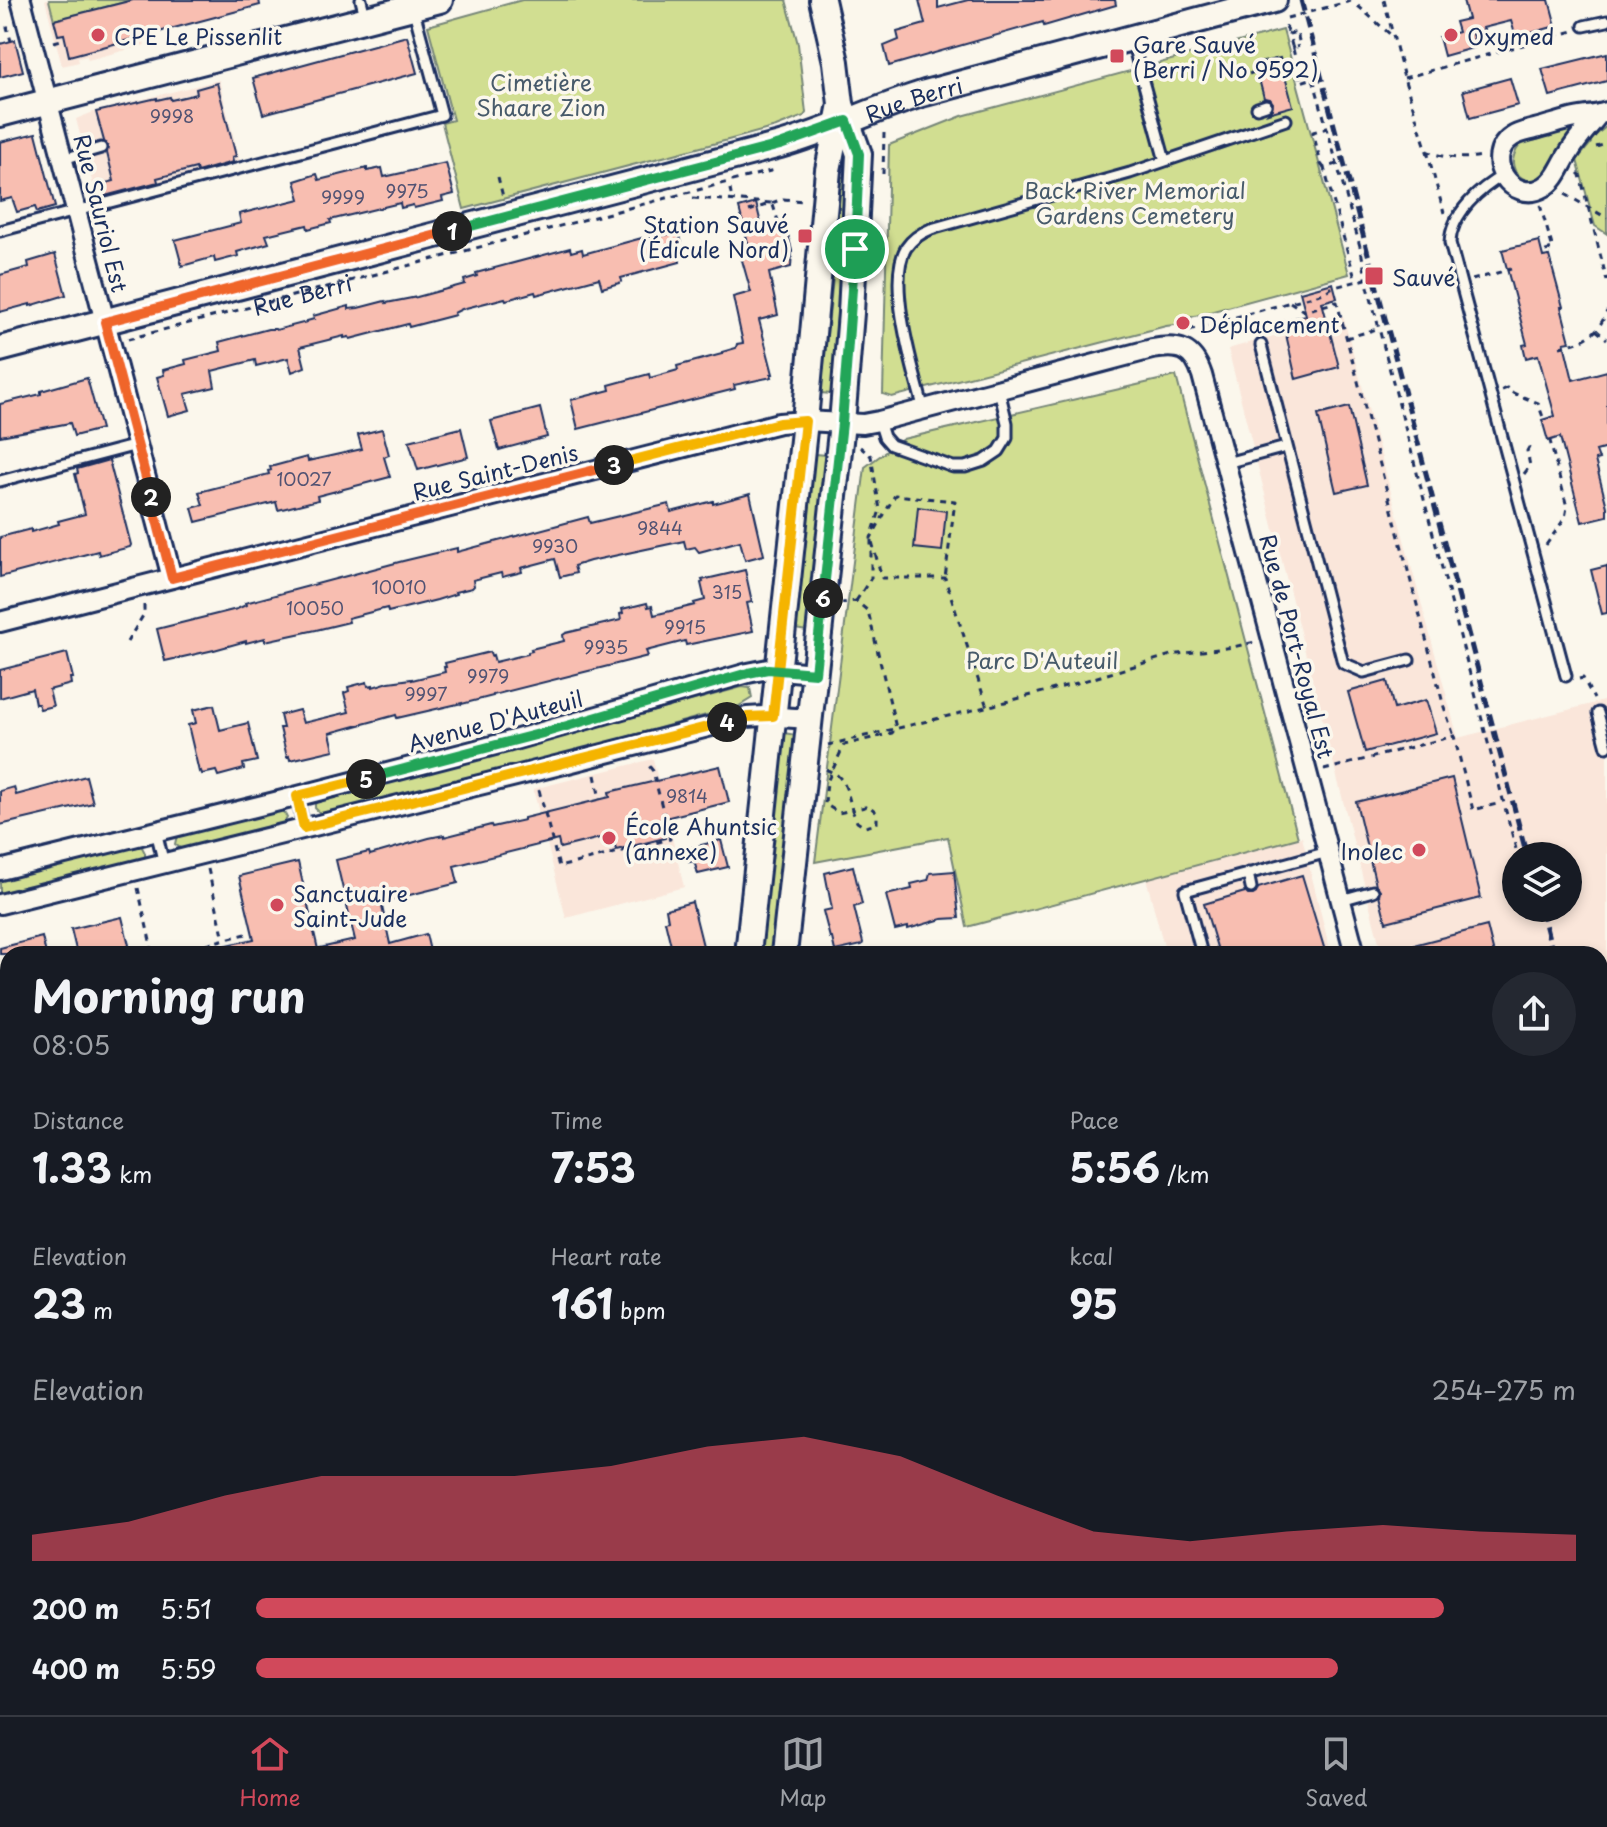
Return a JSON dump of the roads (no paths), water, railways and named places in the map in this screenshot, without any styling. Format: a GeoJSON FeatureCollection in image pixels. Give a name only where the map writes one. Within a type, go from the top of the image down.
{"type":"FeatureCollection","features":[{"type":"Feature","properties":{"kind":"main road"},"geometry":{"type":"LineString","coordinates":[[0,114],[363,10],[413,7],[440,0]]}},
{"type":"Feature","properties":{"kind":"main road"},"geometry":{"type":"LineString","coordinates":[[785,946],[842,423],[859,154],[842,117],[836,62],[822,0]]}},
{"type":"Feature","properties":{"kind":"main road","name":"Rue Berri"},"geometry":{"type":"LineString","coordinates":[[0,349],[780,145],[842,117],[1274,0]]}},
{"type":"Feature","properties":{"kind":"main road"},"geometry":{"type":"LineString","coordinates":[[749,946],[805,421],[828,170],[842,117]]}},
{"type":"Feature","properties":{"kind":"street","name":"Rue Sauriol Est"},"geometry":{"type":"LineString","coordinates":[[21,0],[172,578]]}},
{"type":"Feature","properties":{"kind":"street"},"geometry":{"type":"LineString","coordinates":[[1603,113],[1573,146],[1554,178],[1542,189],[1522,191],[1510,184],[1500,166],[1500,156],[1503,146],[1511,138],[1520,133],[1603,113]]}},
{"type":"Feature","properties":{"kind":"street","name":"Rue Saint-Denis"},"geometry":{"type":"LineString","coordinates":[[0,622],[787,422],[863,424],[1152,349],[1172,346],[1190,353]]}},
{"type":"Feature","properties":{"kind":"street","name":"Rue de Port-Royal Est"},"geometry":{"type":"LineString","coordinates":[[1190,353],[1200,369],[1226,463],[1353,946]]}},
{"type":"Feature","properties":{"kind":"street","name":"Avenue D'Auteuil"},"geometry":{"type":"LineString","coordinates":[[0,870],[543,733],[748,673],[768,669],[815,673]]}},
{"type":"Feature","properties":{"kind":"street"},"geometry":{"type":"LineString","coordinates":[[0,904],[747,717],[810,719]]}},
{"type":"Feature","properties":{"kind":"lane"},"geometry":{"type":"LineString","coordinates":[[0,231],[442,115],[413,7]]}},
{"type":"Feature","properties":{"kind":"lane"},"geometry":{"type":"LineString","coordinates":[[1584,26],[1607,21]]}},
{"type":"Feature","properties":{"kind":"lane"},"geometry":{"type":"LineString","coordinates":[[1132,38],[1165,161]]}},
{"type":"Feature","properties":{"kind":"lane"},"geometry":{"type":"LineString","coordinates":[[924,410],[909,352],[898,286],[901,259],[914,239],[931,229],[1130,173],[1286,120]]}},
{"type":"Feature","properties":{"kind":"lane"},"geometry":{"type":"LineString","coordinates":[[63,159],[101,148]]}},
{"type":"Feature","properties":{"kind":"lane"},"geometry":{"type":"LineString","coordinates":[[1504,175],[1472,200],[1453,227],[1450,243],[1566,676]]}},
{"type":"Feature","properties":{"kind":"lane"},"geometry":{"type":"LineString","coordinates":[[1261,345],[1343,663],[1364,672],[1409,660]]}},
{"type":"Feature","properties":{"kind":"lane"},"geometry":{"type":"LineString","coordinates":[[879,421],[884,437],[891,445],[953,467],[965,467],[992,456],[1007,438],[1007,423],[999,390]]}},
{"type":"Feature","properties":{"kind":"lane"},"geometry":{"type":"LineString","coordinates":[[0,481],[137,445]]}},
{"type":"Feature","properties":{"kind":"lane"},"geometry":{"type":"LineString","coordinates":[[1226,463],[1286,447]]}},
{"type":"Feature","properties":{"kind":"lane"},"geometry":{"type":"LineString","coordinates":[[1597,708],[1607,747]]}},
{"type":"Feature","properties":{"kind":"lane"},"geometry":{"type":"LineString","coordinates":[[297,796],[304,828]]}},
{"type":"Feature","properties":{"kind":"lane"},"geometry":{"type":"LineString","coordinates":[[156,831],[164,864]]}},
{"type":"Feature","properties":{"kind":"lane"},"geometry":{"type":"LineString","coordinates":[[1200,946],[1185,891],[1328,852]]}},
{"type":"Feature","properties":{"kind":"lane"},"geometry":{"type":"LineString","coordinates":[[1248,873],[1251,888]]}},
{"type":"Feature","properties":{"kind":"lane"},"geometry":{"type":"LineString","coordinates":[[1341,900],[1373,891]]}},
{"type":"Feature","properties":{"kind":"railway"},"geometry":{"type":"LineString","coordinates":[[1301,0],[1523,842]]}},
{"type":"Feature","properties":{"kind":"railway"},"geometry":{"type":"LineString","coordinates":[[1545,922],[1551,946]]}},
{"type":"Feature","properties":{"kind":"place","name":"CPE Le Pissenlit"},"geometry":{"type":"Point","coordinates":[98,35]}},
{"type":"Feature","properties":{"kind":"place","name":"Oxymed"},"geometry":{"type":"Point","coordinates":[1451,35]}},
{"type":"Feature","properties":{"kind":"place","name":"Gare Sauvé (Berri / No 9592)"},"geometry":{"type":"Point","coordinates":[1117,56]}},
{"type":"Feature","properties":{"kind":"place","name":"Station Sauvé (Édicule Nord)"},"geometry":{"type":"Point","coordinates":[805,236]}},
{"type":"Feature","properties":{"kind":"place","name":"Sauvé"},"geometry":{"type":"Point","coordinates":[1374,276]}},
{"type":"Feature","properties":{"kind":"place","name":"Déplacement"},"geometry":{"type":"Point","coordinates":[1183,323]}},
{"type":"Feature","properties":{"kind":"place","name":"École Ahuntsic (annexe)"},"geometry":{"type":"Point","coordinates":[609,838]}},
{"type":"Feature","properties":{"kind":"place","name":"Inolec"},"geometry":{"type":"Point","coordinates":[1419,850]}},
{"type":"Feature","properties":{"kind":"place","name":"Sanctuaire Saint-Jude"},"geometry":{"type":"Point","coordinates":[277,905]}},
{"type":"Feature","properties":{"kind":"park label","name":"Cimetière Shaare Zion"},"geometry":{"type":"Point","coordinates":[541,94]}},
{"type":"Feature","properties":{"kind":"park label","name":"Back River Memorial Gardens Cemetery"},"geometry":{"type":"Point","coordinates":[1135,202]}},
{"type":"Feature","properties":{"kind":"park label","name":"Parc D'Auteuil"},"geometry":{"type":"Point","coordinates":[1042,659]}}]}
